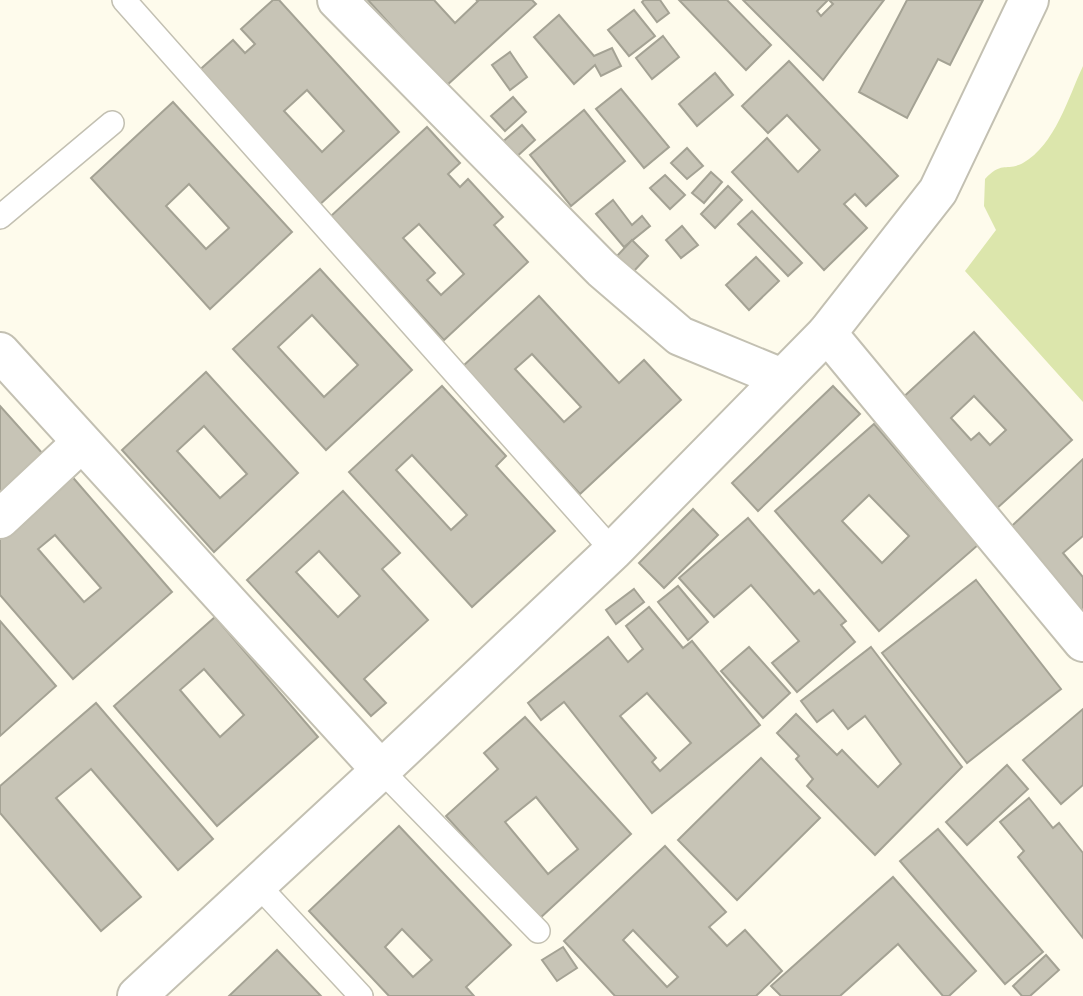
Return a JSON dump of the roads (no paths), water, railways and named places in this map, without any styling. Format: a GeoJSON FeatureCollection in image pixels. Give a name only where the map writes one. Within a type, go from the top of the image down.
{"type":"FeatureCollection","features":[{"type":"Feature","properties":{"kind":"street"},"geometry":{"type":"LineString","coordinates":[[337,0],[602,269],[680,336],[782,378]]}},
{"type":"Feature","properties":{"kind":"street"},"geometry":{"type":"LineString","coordinates":[[137,996],[613,551],[827,333],[938,191],[1029,0]]}},
{"type":"Feature","properties":{"kind":"street"},"geometry":{"type":"LineString","coordinates":[[827,333],[1083,642]]}},
{"type":"Feature","properties":{"kind":"street"},"geometry":{"type":"LineString","coordinates":[[0,352],[381,770]]}},
{"type":"Feature","properties":{"kind":"street"},"geometry":{"type":"LineString","coordinates":[[0,519],[81,443]]}},
{"type":"Feature","properties":{"kind":"lane"},"geometry":{"type":"LineString","coordinates":[[124,0],[613,551]]}},
{"type":"Feature","properties":{"kind":"lane"},"geometry":{"type":"LineString","coordinates":[[0,217],[112,123]]}},
{"type":"Feature","properties":{"kind":"lane"},"geometry":{"type":"LineString","coordinates":[[381,770],[538,930]]}},
{"type":"Feature","properties":{"kind":"lane"},"geometry":{"type":"LineString","coordinates":[[257,884],[361,996]]}}]}
